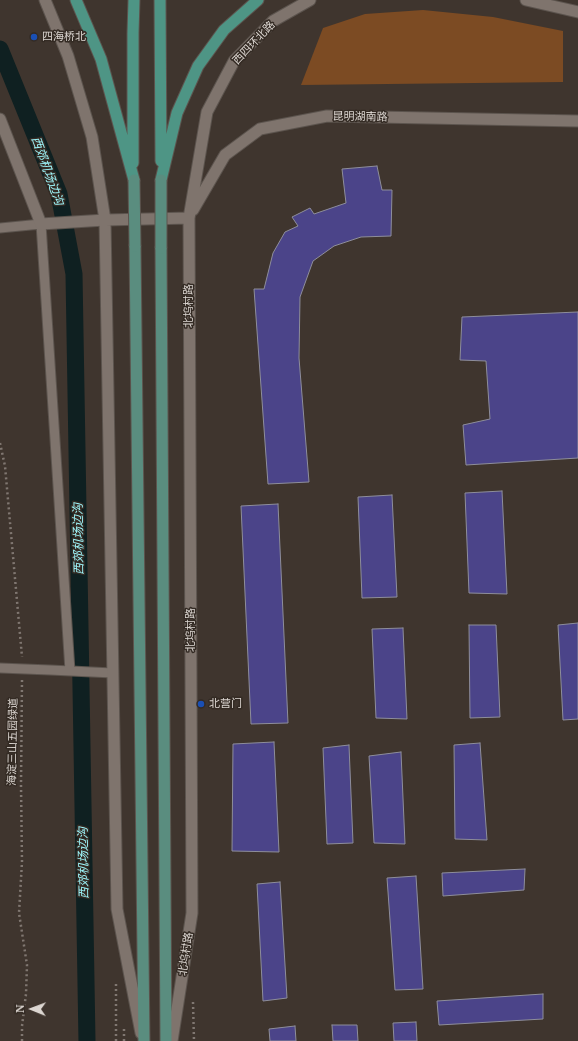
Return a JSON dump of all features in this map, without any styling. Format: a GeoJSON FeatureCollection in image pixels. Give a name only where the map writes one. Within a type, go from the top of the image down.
{"type":"FeatureCollection","features":[{"type":"Feature","properties":{"kind":"highway"},"geometry":{"type":"LineString","coordinates":[[76,0],[101,59],[134,180]]}},
{"type":"Feature","properties":{"kind":"highway"},"geometry":{"type":"LineString","coordinates":[[134,0],[134,180]]}},
{"type":"Feature","properties":{"kind":"highway"},"geometry":{"type":"LineString","coordinates":[[160,0],[161,180]]}},
{"type":"Feature","properties":{"kind":"highway"},"geometry":{"type":"LineString","coordinates":[[161,180],[177,113],[198,66],[224,30],[258,0]]}},
{"type":"Feature","properties":{"kind":"main road"},"geometry":{"type":"LineString","coordinates":[[134,180],[144,1041]]}},
{"type":"Feature","properties":{"kind":"main road","name":"北坞村路"},"geometry":{"type":"LineString","coordinates":[[161,180],[166,1041]]}},
{"type":"Feature","properties":{"kind":"street"},"geometry":{"type":"LineString","coordinates":[[45,0],[68,56],[92,137],[105,220],[116,909],[144,1041]]}},
{"type":"Feature","properties":{"kind":"street","name":"西四环北路"},"geometry":{"type":"LineString","coordinates":[[189,218],[207,112],[234,61],[273,21],[310,0]]}},
{"type":"Feature","properties":{"kind":"street"},"geometry":{"type":"LineString","coordinates":[[526,0],[578,12]]}},
{"type":"Feature","properties":{"kind":"street","name":"昆明湖南路"},"geometry":{"type":"LineString","coordinates":[[189,218],[226,155],[260,129],[327,116],[578,121]]}},
{"type":"Feature","properties":{"kind":"street"},"geometry":{"type":"LineString","coordinates":[[0,119],[41,224],[105,220],[189,218]]}},
{"type":"Feature","properties":{"kind":"street","name":"北坞村路"},"geometry":{"type":"LineString","coordinates":[[172,1041],[192,913],[189,218]]}},
{"type":"Feature","properties":{"kind":"lane"},"geometry":{"type":"LineString","coordinates":[[0,228],[41,224],[71,671]]}},
{"type":"Feature","properties":{"kind":"lane"},"geometry":{"type":"LineString","coordinates":[[0,668],[112,673]]}},
{"type":"Feature","properties":{"kind":"path","name":"海淀三山五园绿道"},"geometry":{"type":"LineString","coordinates":[[0,443],[5,466],[22,669],[22,862],[19,913],[27,965],[22,1041]]}},
{"type":"Feature","properties":{"kind":"path"},"geometry":{"type":"LineString","coordinates":[[124,1029],[124,1041]]}},
{"type":"Feature","properties":{"kind":"shaded area"},"geometry":{"type":"Polygon","coordinates":[[[423,10],[493,17],[563,31],[563,82],[301,85],[323,28],[365,14],[423,10]]]}},
{"type":"Feature","properties":{"kind":"building"},"geometry":{"type":"Polygon","coordinates":[[[377,166],[382,190],[392,190],[391,236],[361,237],[334,246],[313,261],[300,297],[299,358],[309,482],[268,484],[254,289],[264,289],[273,253],[285,232],[298,226],[292,217],[310,208],[314,214],[346,203],[342,169],[377,166]]]}},
{"type":"Feature","properties":{"kind":"building"},"geometry":{"type":"Polygon","coordinates":[[[578,312],[578,458],[466,465],[463,425],[490,419],[486,361],[460,360],[462,317],[578,312]]]}},
{"type":"Feature","properties":{"kind":"building"},"geometry":{"type":"Polygon","coordinates":[[[502,491],[507,594],[469,593],[465,493],[502,491]]]}},
{"type":"Feature","properties":{"kind":"building"},"geometry":{"type":"Polygon","coordinates":[[[392,495],[397,597],[362,598],[358,497],[392,495]]]}},
{"type":"Feature","properties":{"kind":"building"},"geometry":{"type":"Polygon","coordinates":[[[278,504],[288,723],[251,724],[241,506],[278,504]]]}},
{"type":"Feature","properties":{"kind":"building"},"geometry":{"type":"Polygon","coordinates":[[[578,623],[578,719],[563,720],[558,625],[578,623]]]}},
{"type":"Feature","properties":{"kind":"building"},"geometry":{"type":"Polygon","coordinates":[[[469,625],[496,625],[500,717],[470,718],[469,625]]]}},
{"type":"Feature","properties":{"kind":"building"},"geometry":{"type":"Polygon","coordinates":[[[403,628],[407,719],[376,718],[372,629],[403,628]]]}},
{"type":"Feature","properties":{"kind":"building"},"geometry":{"type":"Polygon","coordinates":[[[274,742],[279,852],[232,851],[233,744],[274,742]]]}},
{"type":"Feature","properties":{"kind":"building"},"geometry":{"type":"Polygon","coordinates":[[[480,743],[487,840],[455,839],[454,745],[480,743]]]}},
{"type":"Feature","properties":{"kind":"building"},"geometry":{"type":"Polygon","coordinates":[[[349,745],[353,843],[327,844],[323,748],[349,745]]]}},
{"type":"Feature","properties":{"kind":"building"},"geometry":{"type":"Polygon","coordinates":[[[401,752],[405,844],[374,843],[369,756],[401,752]]]}},
{"type":"Feature","properties":{"kind":"building"},"geometry":{"type":"Polygon","coordinates":[[[525,869],[524,890],[443,896],[442,873],[525,869]]]}},
{"type":"Feature","properties":{"kind":"building"},"geometry":{"type":"Polygon","coordinates":[[[416,876],[423,989],[395,990],[387,878],[416,876]]]}},
{"type":"Feature","properties":{"kind":"building"},"geometry":{"type":"Polygon","coordinates":[[[280,882],[287,998],[263,1001],[257,884],[280,882]]]}},
{"type":"Feature","properties":{"kind":"building"},"geometry":{"type":"Polygon","coordinates":[[[543,994],[543,1019],[439,1025],[437,1001],[543,994]]]}},
{"type":"Feature","properties":{"kind":"building"},"geometry":{"type":"Polygon","coordinates":[[[416,1022],[417,1041],[394,1041],[393,1023],[416,1022]]]}},
{"type":"Feature","properties":{"kind":"building"},"geometry":{"type":"Polygon","coordinates":[[[332,1025],[357,1025],[358,1041],[333,1041],[332,1025]]]}},
{"type":"Feature","properties":{"kind":"building"},"geometry":{"type":"Polygon","coordinates":[[[295,1026],[296,1041],[270,1041],[269,1029],[295,1026]]]}},
{"type":"Feature","properties":{"kind":"waterway","name":"西郊机场边沟"},"geometry":{"type":"LineString","coordinates":[[0,49],[59,194],[74,274],[87,1041]]}},
{"type":"Feature","properties":{"kind":"place","name":"四海桥北"},"geometry":{"type":"Point","coordinates":[34,37]}},
{"type":"Feature","properties":{"kind":"place","name":"北营门"},"geometry":{"type":"Point","coordinates":[201,704]}}]}
